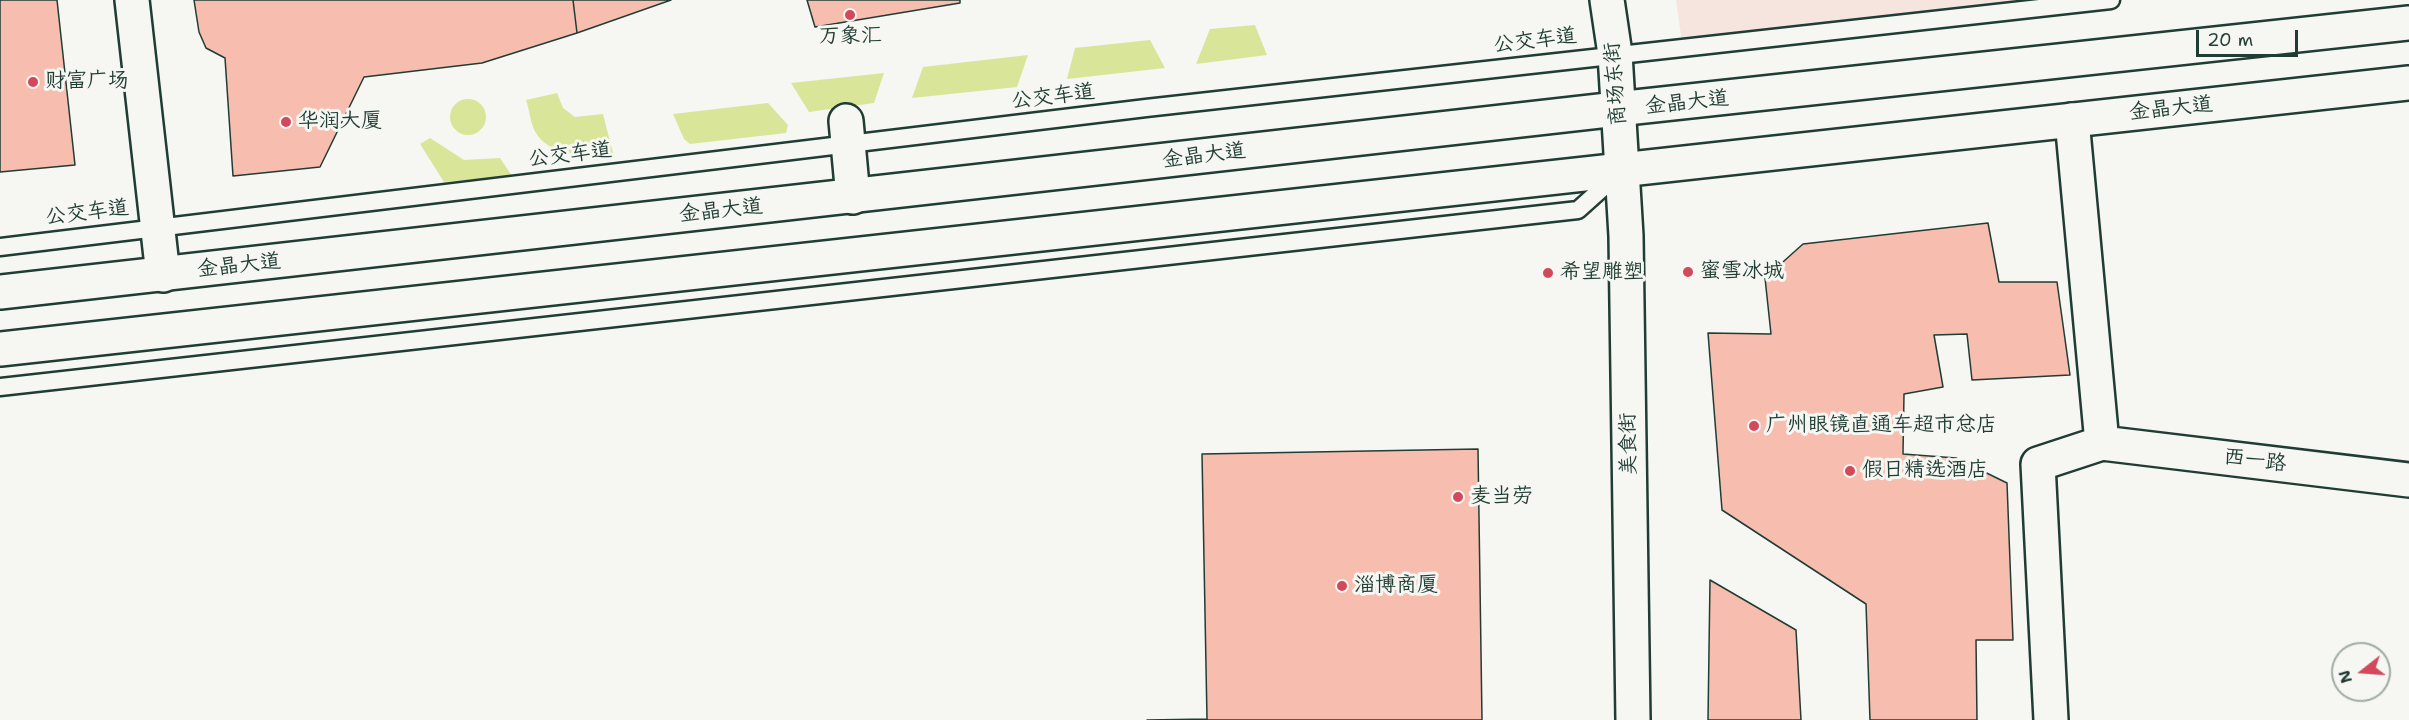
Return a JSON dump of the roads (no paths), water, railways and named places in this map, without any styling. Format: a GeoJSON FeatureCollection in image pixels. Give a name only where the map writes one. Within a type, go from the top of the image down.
{"type":"FeatureCollection","features":[{"type":"Feature","properties":{"kind":"main road"},"geometry":{"type":"LineString","coordinates":[[132,0],[163,275]]}},
{"type":"Feature","properties":{"kind":"main road","name":"商场东街"},"geometry":{"type":"LineString","coordinates":[[1607,0],[1615,54],[1617,109],[1623,169]]}},
{"type":"Feature","properties":{"kind":"main road","name":"金晶大道"},"geometry":{"type":"LineString","coordinates":[[0,292],[1617,109],[2409,23]]}},
{"type":"Feature","properties":{"kind":"main road","name":"金晶大道"},"geometry":{"type":"LineString","coordinates":[[0,349],[2409,83]]}},
{"type":"Feature","properties":{"kind":"main road"},"geometry":{"type":"LineString","coordinates":[[2051,720],[2038,464],[2102,442],[2072,120]]}},
{"type":"Feature","properties":{"kind":"main road"},"geometry":{"type":"LineString","coordinates":[[847,133],[853,197]]}},
{"type":"Feature","properties":{"kind":"main road","name":"美食街"},"geometry":{"type":"LineString","coordinates":[[1623,169],[1633,720]]}},
{"type":"Feature","properties":{"kind":"main road","name":"西一路"},"geometry":{"type":"LineString","coordinates":[[2102,442],[2409,480]]}},
{"type":"Feature","properties":{"kind":"lane","name":"公交车道"},"geometry":{"type":"LineString","coordinates":[[0,247],[847,133],[1615,54],[2111,0]]}},
{"type":"Feature","properties":{"kind":"lane"},"geometry":{"type":"LineString","coordinates":[[0,387],[1578,210],[1623,169]]}},
{"type":"Feature","properties":{"kind":"place","name":"万象汇"},"geometry":{"type":"Point","coordinates":[850,15]}},
{"type":"Feature","properties":{"kind":"place","name":"财富广场"},"geometry":{"type":"Point","coordinates":[33,82]}},
{"type":"Feature","properties":{"kind":"place","name":"华润大厦"},"geometry":{"type":"Point","coordinates":[286,122]}},
{"type":"Feature","properties":{"kind":"place","name":"蜜雪冰城"},"geometry":{"type":"Point","coordinates":[1688,272]}},
{"type":"Feature","properties":{"kind":"place","name":"希望雕塑"},"geometry":{"type":"Point","coordinates":[1548,273]}},
{"type":"Feature","properties":{"kind":"place","name":"广州眼镜直通车超市总店"},"geometry":{"type":"Point","coordinates":[1754,426]}},
{"type":"Feature","properties":{"kind":"place","name":"假日精选酒店"},"geometry":{"type":"Point","coordinates":[1850,471]}},
{"type":"Feature","properties":{"kind":"place","name":"麦当劳"},"geometry":{"type":"Point","coordinates":[1458,497]}},
{"type":"Feature","properties":{"kind":"place","name":"淄博商厦"},"geometry":{"type":"Point","coordinates":[1342,586]}}]}
